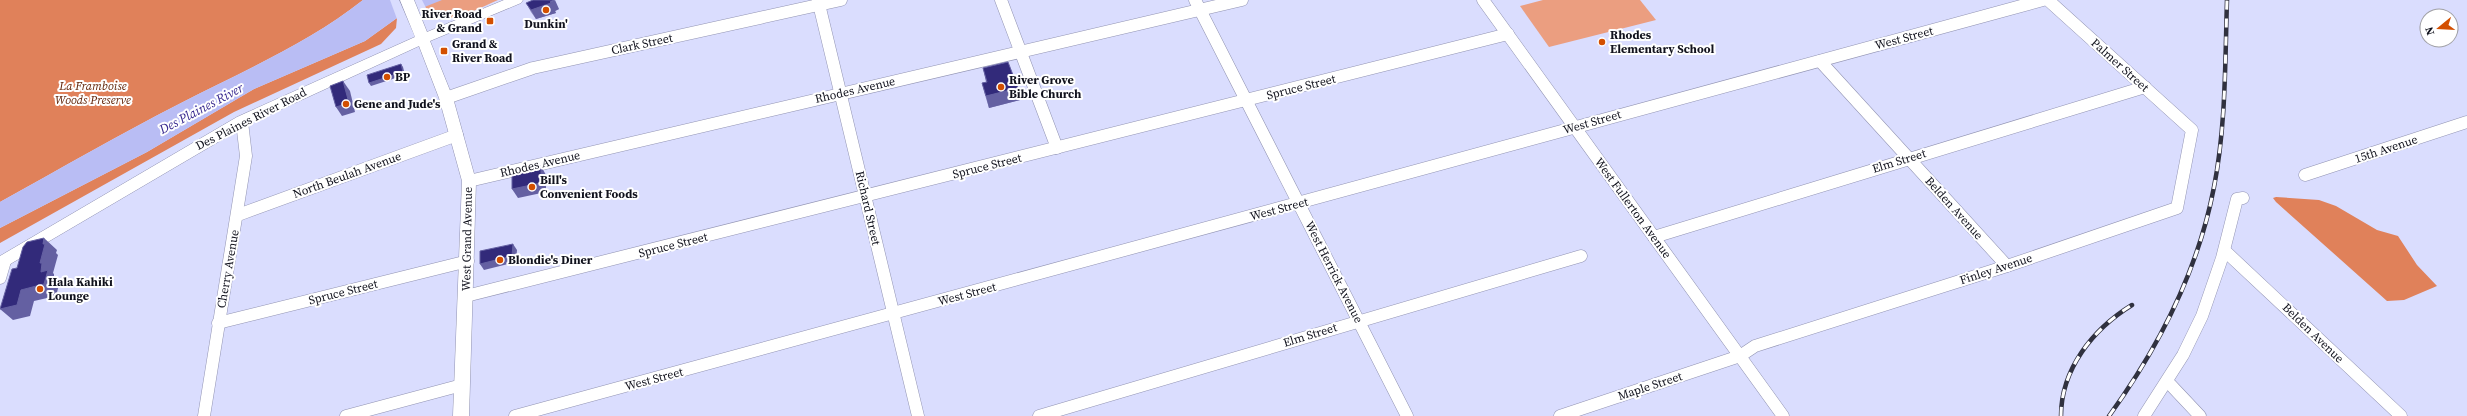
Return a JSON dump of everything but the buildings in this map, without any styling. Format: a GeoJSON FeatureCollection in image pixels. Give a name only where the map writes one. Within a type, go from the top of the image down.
{"type":"FeatureCollection","features":[{"type":"Feature","properties":{"kind":"main road","name":"West Grand Avenue"},"geometry":{"type":"LineString","coordinates":[[407,0],[446,98],[457,134],[468,181],[468,261],[461,416]]}},
{"type":"Feature","properties":{"kind":"main road","name":"Des Plaines River Road"},"geometry":{"type":"LineString","coordinates":[[2,263],[179,156],[242,122],[314,86],[516,0]]}},
{"type":"Feature","properties":{"kind":"street","name":"Clark Street"},"geometry":{"type":"LineString","coordinates":[[446,98],[533,68],[819,2],[841,0]]}},
{"type":"Feature","properties":{"kind":"street"},"geometry":{"type":"LineString","coordinates":[[1001,0],[1057,148]]}},
{"type":"Feature","properties":{"kind":"street","name":"Rhodes Avenue"},"geometry":{"type":"LineString","coordinates":[[468,181],[1020,52],[1198,5],[1242,0]]}},
{"type":"Feature","properties":{"kind":"street","name":"West Fullerton Avenue"},"geometry":{"type":"LineString","coordinates":[[1484,0],[1783,416]]}},
{"type":"Feature","properties":{"kind":"street","name":"West Street"},"geometry":{"type":"LineString","coordinates":[[515,416],[893,315],[2043,0]]}},
{"type":"Feature","properties":{"kind":"street","name":"Palmer Street"},"geometry":{"type":"LineString","coordinates":[[2048,0],[2192,130]]}},
{"type":"Feature","properties":{"kind":"street","name":"Richard Street"},"geometry":{"type":"LineString","coordinates":[[819,2],[918,416]]}},
{"type":"Feature","properties":{"kind":"street","name":"West Herrick Avenue"},"geometry":{"type":"LineString","coordinates":[[1198,5],[1407,416]]}},
{"type":"Feature","properties":{"kind":"street","name":"Spruce Street"},"geometry":{"type":"LineString","coordinates":[[466,296],[1508,34]]}},
{"type":"Feature","properties":{"kind":"street","name":"Belden Avenue"},"geometry":{"type":"LineString","coordinates":[[1820,61],[2007,266]]}},
{"type":"Feature","properties":{"kind":"street","name":"Elm Street"},"geometry":{"type":"LineString","coordinates":[[1654,237],[2145,87]]}},
{"type":"Feature","properties":{"kind":"street","name":"Cherry Avenue"},"geometry":{"type":"LineString","coordinates":[[204,416],[218,323],[238,215],[246,156],[242,122]]}},
{"type":"Feature","properties":{"kind":"street","name":"15th Avenue"},"geometry":{"type":"LineString","coordinates":[[2305,175],[2467,122]]}},
{"type":"Feature","properties":{"kind":"street","name":"Finley Avenue"},"geometry":{"type":"LineString","coordinates":[[1740,356],[1756,346],[2007,266],[2177,208],[2192,130]]}},
{"type":"Feature","properties":{"kind":"street","name":"North Beulah Avenue"},"geometry":{"type":"LineString","coordinates":[[238,215],[457,134]]}},
{"type":"Feature","properties":{"kind":"street"},"geometry":{"type":"LineString","coordinates":[[2144,416],[2166,381],[2201,317],[2225,250],[2237,199],[2243,198]]}},
{"type":"Feature","properties":{"kind":"street","name":"Belden Avenue"},"geometry":{"type":"LineString","coordinates":[[2225,250],[2400,416]]}},
{"type":"Feature","properties":{"kind":"street","name":"Elm Street"},"geometry":{"type":"LineString","coordinates":[[1039,416],[1581,256]]}},
{"type":"Feature","properties":{"kind":"street","name":"Spruce Street"},"geometry":{"type":"LineString","coordinates":[[218,323],[468,261]]}},
{"type":"Feature","properties":{"kind":"street"},"geometry":{"type":"LineString","coordinates":[[0,278],[2,263]]}},
{"type":"Feature","properties":{"kind":"street","name":"Maple Street"},"geometry":{"type":"LineString","coordinates":[[1560,416],[1740,356]]}},
{"type":"Feature","properties":{"kind":"street"},"geometry":{"type":"LineString","coordinates":[[2166,381],[2200,416]]}},
{"type":"Feature","properties":{"kind":"street"},"geometry":{"type":"LineString","coordinates":[[346,416],[462,385]]}},
{"type":"Feature","properties":{"kind":"shaded area"},"geometry":{"type":"Polygon","coordinates":[[[422,0],[498,0],[462,16],[443,19],[426,13],[422,0]]]}},
{"type":"Feature","properties":{"kind":"shaded area"},"geometry":{"type":"Polygon","coordinates":[[[1543,0],[1640,0],[1656,20],[1549,47],[1520,6],[1543,0]]]}},
{"type":"Feature","properties":{"kind":"green space","name":"La Framboise Woods Preserve"},"geometry":{"type":"Polygon","coordinates":[[[0,0],[363,0],[320,30],[275,56],[135,127],[0,202],[0,0]]]}},
{"type":"Feature","properties":{"kind":"green space"},"geometry":{"type":"Polygon","coordinates":[[[397,18],[396,28],[381,44],[234,112],[0,243],[0,228],[147,152],[254,89],[365,41],[397,18]]]}},
{"type":"Feature","properties":{"kind":"green space"},"geometry":{"type":"Polygon","coordinates":[[[2273,198],[2319,200],[2336,206],[2377,230],[2398,236],[2417,265],[2437,286],[2404,300],[2387,301],[2276,202],[2273,198]]]}},
{"type":"Feature","properties":{"kind":"water","name":"Des Plaines River"},"geometry":{"type":"Polygon","coordinates":[[[363,0],[442,0],[397,18],[365,41],[254,89],[147,152],[0,228],[0,202],[135,127],[275,56],[320,30],[363,0]]]}},
{"type":"Feature","properties":{"kind":"pier"},"geometry":{"type":"Polygon","coordinates":[[[390,0],[422,0],[426,8],[397,19],[390,0]]]}},
{"type":"Feature","properties":{"kind":"railway"},"geometry":{"type":"LineString","coordinates":[[2109,416],[2144,363],[2174,307],[2198,249],[2207,218],[2214,187],[2221,141],[2227,0]]}},
{"type":"Feature","properties":{"kind":"railway"},"geometry":{"type":"LineString","coordinates":[[2061,416],[2062,399],[2067,382],[2073,367],[2082,352],[2092,338],[2104,326],[2132,305]]}},
{"type":"Feature","properties":{"kind":"place","name":"Dunkin'"},"geometry":{"type":"Point","coordinates":[546,10]}},
{"type":"Feature","properties":{"kind":"place","name":"River Road & Grand"},"geometry":{"type":"Point","coordinates":[490,21]}},
{"type":"Feature","properties":{"kind":"place","name":"Rhodes Elementary School"},"geometry":{"type":"Point","coordinates":[1602,42]}},
{"type":"Feature","properties":{"kind":"place","name":"Grand & River Road"},"geometry":{"type":"Point","coordinates":[444,51]}},
{"type":"Feature","properties":{"kind":"place","name":"BP"},"geometry":{"type":"Point","coordinates":[387,77]}},
{"type":"Feature","properties":{"kind":"place","name":"River Grove Bible Church"},"geometry":{"type":"Point","coordinates":[1001,87]}},
{"type":"Feature","properties":{"kind":"place","name":"Gene and Jude's"},"geometry":{"type":"Point","coordinates":[346,104]}},
{"type":"Feature","properties":{"kind":"place","name":"Bill's Convenient Foods"},"geometry":{"type":"Point","coordinates":[532,187]}},
{"type":"Feature","properties":{"kind":"place","name":"Blondie's Diner"},"geometry":{"type":"Point","coordinates":[500,260]}},
{"type":"Feature","properties":{"kind":"place","name":"Hala Kahiki Lounge"},"geometry":{"type":"Point","coordinates":[40,289]}}]}
